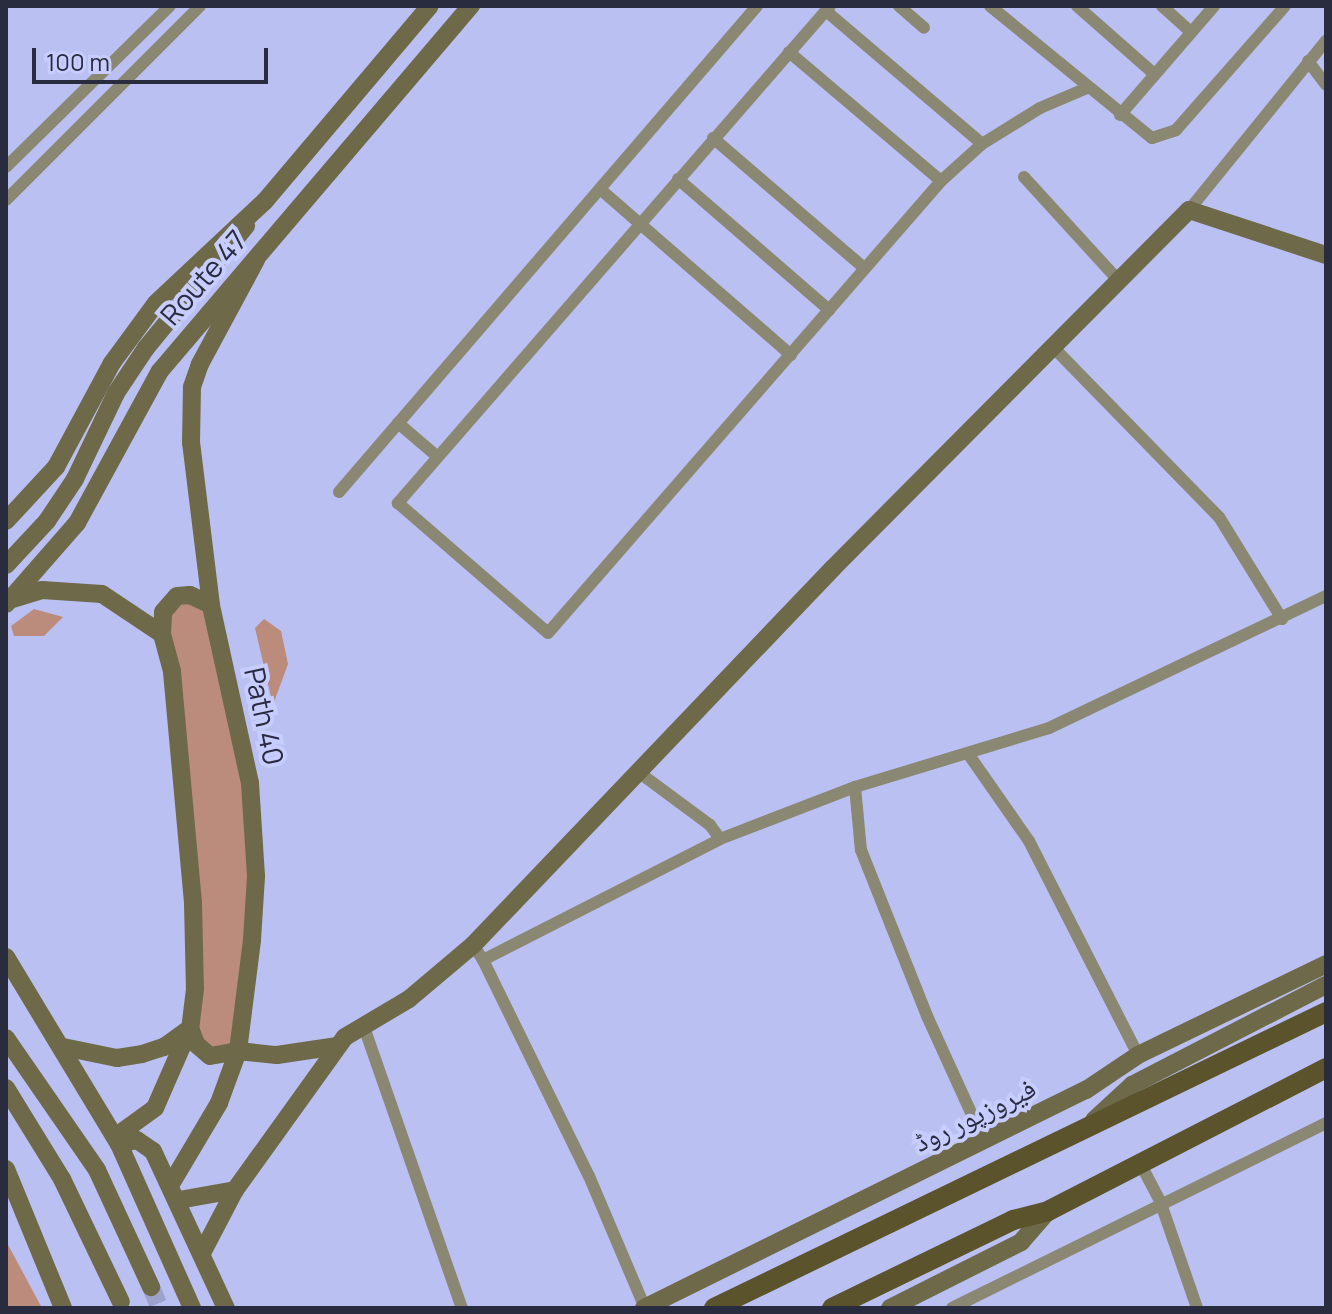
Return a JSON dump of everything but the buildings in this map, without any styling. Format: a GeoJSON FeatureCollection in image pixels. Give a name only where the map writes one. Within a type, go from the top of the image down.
{"type":"FeatureCollection","features":[{"type":"Feature","properties":{"kind":"main road"},"geometry":{"type":"LineString","coordinates":[[714,1308],[931,1205],[1092,1122],[1326,1012]]}},
{"type":"Feature","properties":{"kind":"main road"},"geometry":{"type":"LineString","coordinates":[[832,1308],[1013,1220],[1048,1211],[1326,1068]]}},
{"type":"Feature","properties":{"kind":"street"},"geometry":{"type":"LineString","coordinates":[[6,167],[170,6]]}},
{"type":"Feature","properties":{"kind":"street"},"geometry":{"type":"LineString","coordinates":[[6,200],[200,6]]}},
{"type":"Feature","properties":{"kind":"street","name":"Route 47"},"geometry":{"type":"LineString","coordinates":[[6,521],[56,467],[105,374],[156,303],[265,201],[430,6]]}},
{"type":"Feature","properties":{"kind":"street","name":"Route 47"},"geometry":{"type":"LineString","coordinates":[[10,602],[77,523],[160,371],[471,6]]}},
{"type":"Feature","properties":{"kind":"street"},"geometry":{"type":"LineString","coordinates":[[339,492],[757,6]]}},
{"type":"Feature","properties":{"kind":"street"},"geometry":{"type":"LineString","coordinates":[[899,6],[924,28]]}},
{"type":"Feature","properties":{"kind":"street"},"geometry":{"type":"LineString","coordinates":[[990,6],[1152,138],[1176,130],[1285,6]]}},
{"type":"Feature","properties":{"kind":"street"},"geometry":{"type":"LineString","coordinates":[[1077,6],[1154,74]]}},
{"type":"Feature","properties":{"kind":"street"},"geometry":{"type":"LineString","coordinates":[[1162,6],[1191,32]]}},
{"type":"Feature","properties":{"kind":"street"},"geometry":{"type":"LineString","coordinates":[[1120,115],[1214,6]]}},
{"type":"Feature","properties":{"kind":"street"},"geometry":{"type":"LineString","coordinates":[[982,144],[828,8],[398,503],[548,633],[941,181],[982,144],[1040,108],[1087,88]]}},
{"type":"Feature","properties":{"kind":"street"},"geometry":{"type":"LineString","coordinates":[[478,953],[637,771],[1189,210],[1326,41]]}},
{"type":"Feature","properties":{"kind":"street"},"geometry":{"type":"LineString","coordinates":[[789,52],[941,181]]}},
{"type":"Feature","properties":{"kind":"street"},"geometry":{"type":"LineString","coordinates":[[1308,61],[1326,85]]}},
{"type":"Feature","properties":{"kind":"street"},"geometry":{"type":"LineString","coordinates":[[713,138],[864,268]]}},
{"type":"Feature","properties":{"kind":"street"},"geometry":{"type":"LineString","coordinates":[[1024,177],[1118,280]]}},
{"type":"Feature","properties":{"kind":"street"},"geometry":{"type":"LineString","coordinates":[[678,179],[829,310]]}},
{"type":"Feature","properties":{"kind":"street"},"geometry":{"type":"LineString","coordinates":[[600,189],[791,355]]}},
{"type":"Feature","properties":{"kind":"street"},"geometry":{"type":"LineString","coordinates":[[6,565],[47,521],[75,479],[116,393],[146,348],[265,201]]}},
{"type":"Feature","properties":{"kind":"street"},"geometry":{"type":"LineString","coordinates":[[1189,210],[1326,255]]}},
{"type":"Feature","properties":{"kind":"street","name":"Path 40"},"geometry":{"type":"LineString","coordinates":[[175,1192],[219,1103],[238,1051],[252,940],[255,831],[240,722],[211,605],[191,443],[192,387],[256,260]]}},
{"type":"Feature","properties":{"kind":"street"},"geometry":{"type":"LineString","coordinates":[[1052,346],[1219,517],[1282,619]]}},
{"type":"Feature","properties":{"kind":"street"},"geometry":{"type":"LineString","coordinates":[[398,423],[438,457]]}},
{"type":"Feature","properties":{"kind":"street"},"geometry":{"type":"LineString","coordinates":[[10,602],[42,590],[102,594],[162,634]]}},
{"type":"Feature","properties":{"kind":"street"},"geometry":{"type":"LineString","coordinates":[[117,1141],[155,1108],[190,1028],[196,968],[193,903],[172,672],[162,634],[163,612],[170,600],[190,595],[211,605]]}},
{"type":"Feature","properties":{"kind":"street"},"geometry":{"type":"LineString","coordinates":[[202,1253],[235,1190],[337,1046],[478,953],[720,839],[855,787],[969,755],[1049,728],[1326,596]]}},
{"type":"Feature","properties":{"kind":"street"},"geometry":{"type":"LineString","coordinates":[[969,755],[1029,841],[1138,1055]]}},
{"type":"Feature","properties":{"kind":"street"},"geometry":{"type":"LineString","coordinates":[[637,771],[710,825],[720,839]]}},
{"type":"Feature","properties":{"kind":"street"},"geometry":{"type":"LineString","coordinates":[[855,787],[861,850],[927,1016],[984,1141]]}},
{"type":"Feature","properties":{"kind":"street"},"geometry":{"type":"LineString","coordinates":[[478,953],[589,1176],[644,1308]]}},
{"type":"Feature","properties":{"kind":"street"},"geometry":{"type":"LineString","coordinates":[[6,957],[117,1141],[192,1308]]}},
{"type":"Feature","properties":{"kind":"street","name":"فیروزپور روڈ"},"geometry":{"type":"LineString","coordinates":[[644,1308],[1086,1090],[1138,1055],[1326,964]]}},
{"type":"Feature","properties":{"kind":"street"},"geometry":{"type":"LineString","coordinates":[[1086,1090],[1326,985]]}},
{"type":"Feature","properties":{"kind":"street"},"geometry":{"type":"LineString","coordinates":[[1092,1122],[1132,1085],[1266,1013]]}},
{"type":"Feature","properties":{"kind":"street"},"geometry":{"type":"LineString","coordinates":[[364,1027],[462,1308]]}},
{"type":"Feature","properties":{"kind":"street"},"geometry":{"type":"LineString","coordinates":[[190,1028],[196,1044],[210,1056],[238,1051],[277,1055],[337,1046]]}},
{"type":"Feature","properties":{"kind":"street"},"geometry":{"type":"LineString","coordinates":[[63,1047],[81,1054],[129,1056],[164,1047],[190,1028]]}},
{"type":"Feature","properties":{"kind":"street"},"geometry":{"type":"LineString","coordinates":[[6,1038],[97,1170],[151,1287]]}},
{"type":"Feature","properties":{"kind":"street"},"geometry":{"type":"LineString","coordinates":[[6,1088],[62,1179],[121,1302]]}},
{"type":"Feature","properties":{"kind":"street"},"geometry":{"type":"LineString","coordinates":[[952,1308],[1160,1201],[1326,1123]]}},
{"type":"Feature","properties":{"kind":"street"},"geometry":{"type":"LineString","coordinates":[[117,1141],[145,1142],[175,1192],[226,1308]]}},
{"type":"Feature","properties":{"kind":"street"},"geometry":{"type":"LineString","coordinates":[[1140,1163],[1160,1201],[1197,1308]]}},
{"type":"Feature","properties":{"kind":"street"},"geometry":{"type":"LineString","coordinates":[[6,1169],[48,1264],[63,1308]]}},
{"type":"Feature","properties":{"kind":"street"},"geometry":{"type":"LineString","coordinates":[[175,1192],[235,1190]]}},
{"type":"Feature","properties":{"kind":"street"},"geometry":{"type":"LineString","coordinates":[[890,1308],[1021,1242],[1048,1211]]}},
{"type":"Feature","properties":{"kind":"street"},"geometry":{"type":"LineString","coordinates":[[48,1264],[78,1308]]}},
{"type":"Feature","properties":{"kind":"street"},"geometry":{"type":"LineString","coordinates":[[175,1308],[180,1281]]}},
{"type":"Feature","properties":{"kind":"shaded area"},"geometry":{"type":"Polygon","coordinates":[[[170,600],[211,605],[255,831],[238,1051],[196,1044],[162,619],[170,600]]]}},
{"type":"Feature","properties":{"kind":"shaded area"},"geometry":{"type":"Polygon","coordinates":[[[34,609],[63,617],[44,636],[14,636],[11,626],[34,609]]]}},
{"type":"Feature","properties":{"kind":"shaded area"},"geometry":{"type":"Polygon","coordinates":[[[264,619],[281,631],[288,664],[273,705],[255,628],[264,619]]]}},
{"type":"Feature","properties":{"kind":"shaded area"},"geometry":{"type":"Polygon","coordinates":[[[6,1241],[42,1308],[6,1308],[6,1241]]]}},
{"type":"Feature","properties":{"kind":"tunnel"},"geometry":{"type":"LineString","coordinates":[[151,1287],[160,1308]]}}]}
